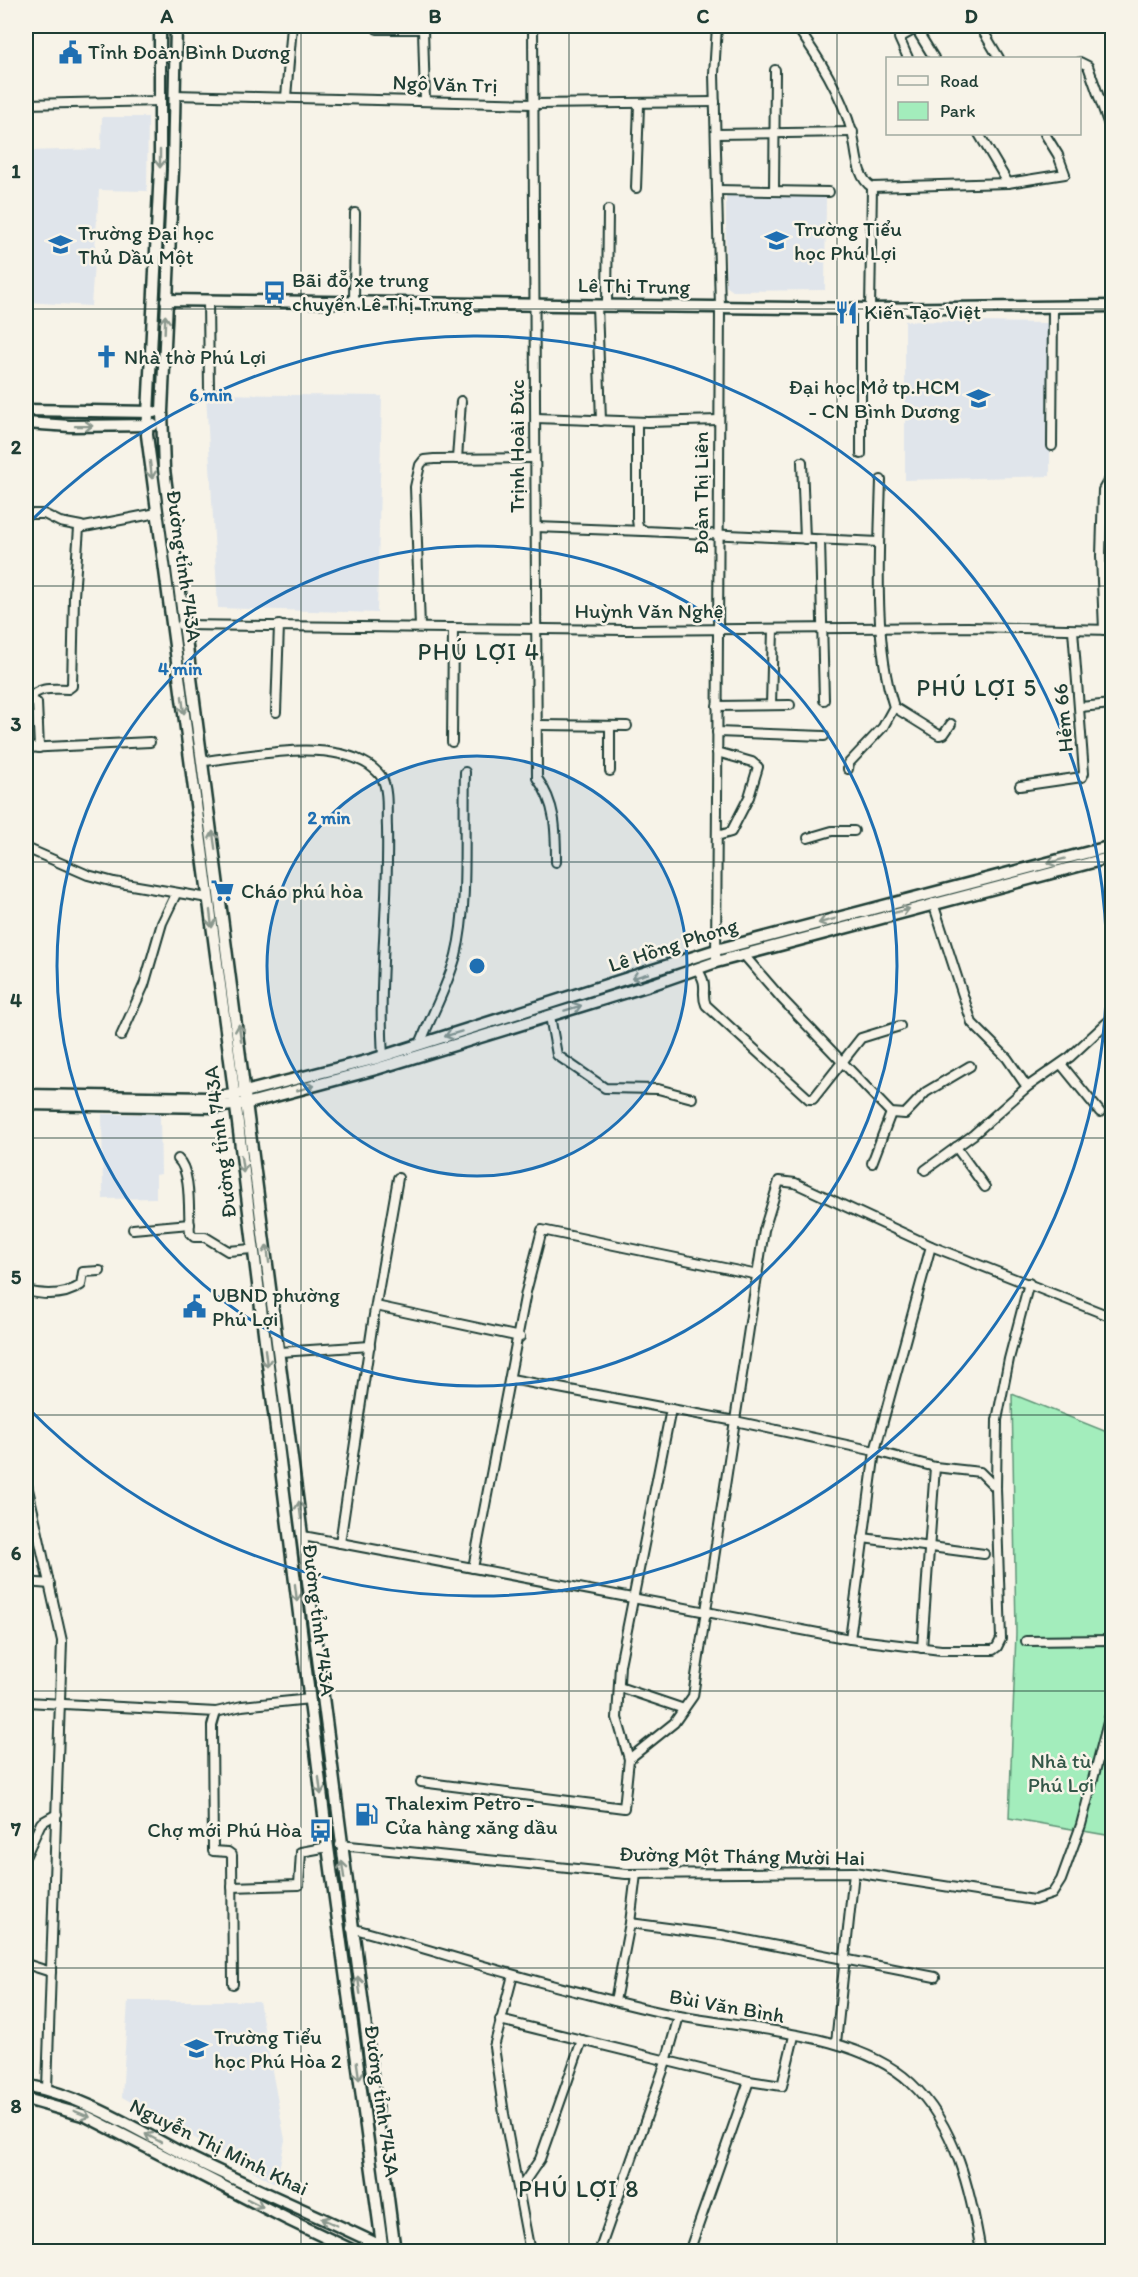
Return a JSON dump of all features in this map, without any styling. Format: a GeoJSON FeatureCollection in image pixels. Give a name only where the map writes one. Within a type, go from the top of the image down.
{"type":"FeatureCollection","features":[{"type":"Feature","properties":{"kind":"main road","name":"Đường tỉnh 743A"},"geometry":{"type":"LineString","coordinates":[[160,26],[161,101],[148,412],[157,513],[328,1847],[388,2250]]}},
{"type":"Feature","properties":{"kind":"main road","name":"Đường tỉnh 743A"},"geometry":{"type":"LineString","coordinates":[[176,26],[162,411],[164,469],[248,1091],[351,1928],[388,2250]]}},
{"type":"Feature","properties":{"kind":"main road","name":"Lê Thị Trung"},"geometry":{"type":"LineString","coordinates":[[166,300],[865,309],[1113,306]]}},
{"type":"Feature","properties":{"kind":"main road"},"geometry":{"type":"LineString","coordinates":[[26,410],[162,411]]}},
{"type":"Feature","properties":{"kind":"main road"},"geometry":{"type":"LineString","coordinates":[[26,423],[59,426],[163,424]]}},
{"type":"Feature","properties":{"kind":"main road","name":"Lê Hồng Phong"},"geometry":{"type":"LineString","coordinates":[[233,1095],[383,1056],[716,956],[1113,846]]}},
{"type":"Feature","properties":{"kind":"main road","name":"Lê Hồng Phong"},"geometry":{"type":"LineString","coordinates":[[234,1106],[376,1070],[550,1016],[697,969],[716,956],[743,954],[1113,857]]}},
{"type":"Feature","properties":{"kind":"main road"},"geometry":{"type":"LineString","coordinates":[[26,1095],[208,1098],[233,1095]]}},
{"type":"Feature","properties":{"kind":"main road"},"geometry":{"type":"LineString","coordinates":[[26,1104],[234,1106]]}},
{"type":"Feature","properties":{"kind":"main road"},"geometry":{"type":"LineString","coordinates":[[259,1301],[274,1300]]}},
{"type":"Feature","properties":{"kind":"main road"},"geometry":{"type":"LineString","coordinates":[[274,1419],[288,1418]]}},
{"type":"Feature","properties":{"kind":"main road"},"geometry":{"type":"LineString","coordinates":[[289,1538],[303,1536]]}},
{"type":"Feature","properties":{"kind":"main road"},"geometry":{"type":"LineString","coordinates":[[310,1699],[322,1698]]}},
{"type":"Feature","properties":{"kind":"main road"},"geometry":{"type":"LineString","coordinates":[[328,1847],[340,1845]]}},
{"type":"Feature","properties":{"kind":"main road"},"geometry":{"type":"LineString","coordinates":[[339,1929],[351,1928]]}},
{"type":"Feature","properties":{"kind":"main road","name":"Nguyễn Thị Minh Khai"},"geometry":{"type":"LineString","coordinates":[[26,2085],[47,2089],[97,2109],[189,2163],[356,2252]]}},
{"type":"Feature","properties":{"kind":"main road","name":"Nguyễn Thị Minh Khai"},"geometry":{"type":"LineString","coordinates":[[26,2099],[86,2116],[388,2250]]}},
{"type":"Feature","properties":{"kind":"street"},"geometry":{"type":"LineString","coordinates":[[286,97],[292,26]]}},
{"type":"Feature","properties":{"kind":"street"},"geometry":{"type":"LineString","coordinates":[[375,26],[377,29],[423,29],[425,101]]}},
{"type":"Feature","properties":{"kind":"street","name":"Trịnh Hoài Đức"},"geometry":{"type":"LineString","coordinates":[[533,26],[537,778],[545,789],[556,818],[556,862]]}},
{"type":"Feature","properties":{"kind":"street","name":"Đoàn Thị Liên"},"geometry":{"type":"LineString","coordinates":[[716,956],[720,307],[715,102],[717,26]]}},
{"type":"Feature","properties":{"kind":"street"},"geometry":{"type":"LineString","coordinates":[[796,26],[823,66],[843,106],[853,132],[860,169],[866,183],[872,187],[1008,183],[1065,174],[1058,155],[1046,135]]}},
{"type":"Feature","properties":{"kind":"street"},"geometry":{"type":"LineString","coordinates":[[908,57],[899,38],[918,26],[934,57]]}},
{"type":"Feature","properties":{"kind":"street"},"geometry":{"type":"LineString","coordinates":[[980,26],[998,57]]}},
{"type":"Feature","properties":{"kind":"street"},"geometry":{"type":"LineString","coordinates":[[1081,62],[1088,66],[1110,128]]}},
{"type":"Feature","properties":{"kind":"street"},"geometry":{"type":"LineString","coordinates":[[774,191],[775,70]]}},
{"type":"Feature","properties":{"kind":"street","name":"Ngô Văn Trị"},"geometry":{"type":"LineString","coordinates":[[174,94],[533,104],[639,105],[715,102]]}},
{"type":"Feature","properties":{"kind":"street"},"geometry":{"type":"LineString","coordinates":[[26,104],[161,101]]}},
{"type":"Feature","properties":{"kind":"street"},"geometry":{"type":"LineString","coordinates":[[636,188],[639,105]]}},
{"type":"Feature","properties":{"kind":"street"},"geometry":{"type":"LineString","coordinates":[[716,135],[853,132]]}},
{"type":"Feature","properties":{"kind":"street"},"geometry":{"type":"LineString","coordinates":[[980,135],[1008,183]]}},
{"type":"Feature","properties":{"kind":"street"},"geometry":{"type":"LineString","coordinates":[[861,454],[865,309],[872,187]]}},
{"type":"Feature","properties":{"kind":"street"},"geometry":{"type":"LineString","coordinates":[[717,190],[829,192]]}},
{"type":"Feature","properties":{"kind":"street"},"geometry":{"type":"LineString","coordinates":[[601,421],[602,305],[608,210]]}},
{"type":"Feature","properties":{"kind":"street"},"geometry":{"type":"LineString","coordinates":[[354,302],[355,213]]}},
{"type":"Feature","properties":{"kind":"street","name":"Lê Thị Trung"},"geometry":{"type":"LineString","coordinates":[[154,300],[166,300]]}},
{"type":"Feature","properties":{"kind":"street"},"geometry":{"type":"LineString","coordinates":[[208,300],[209,391]]}},
{"type":"Feature","properties":{"kind":"street"},"geometry":{"type":"LineString","coordinates":[[1052,446],[1053,307]]}},
{"type":"Feature","properties":{"kind":"street"},"geometry":{"type":"LineString","coordinates":[[1113,381],[1113,399]]}},
{"type":"Feature","properties":{"kind":"street"},"geometry":{"type":"LineString","coordinates":[[457,459],[461,401]]}},
{"type":"Feature","properties":{"kind":"street"},"geometry":{"type":"LineString","coordinates":[[536,418],[637,422],[719,420]]}},
{"type":"Feature","properties":{"kind":"street"},"geometry":{"type":"LineString","coordinates":[[637,422],[637,520],[638,527],[645,531]]}},
{"type":"Feature","properties":{"kind":"street"},"geometry":{"type":"LineString","coordinates":[[420,627],[415,488],[420,465],[424,460],[535,458]]}},
{"type":"Feature","properties":{"kind":"street"},"geometry":{"type":"LineString","coordinates":[[802,462],[806,539]]}},
{"type":"Feature","properties":{"kind":"street"},"geometry":{"type":"LineString","coordinates":[[881,480],[879,542],[883,665],[894,707],[939,735],[944,734],[951,724]]}},
{"type":"Feature","properties":{"kind":"street"},"geometry":{"type":"LineString","coordinates":[[1108,630],[1101,556],[1103,489],[1107,483],[1113,482]]}},
{"type":"Feature","properties":{"kind":"street"},"geometry":{"type":"LineString","coordinates":[[26,514],[44,514],[60,522],[77,523],[81,526],[157,513]]}},
{"type":"Feature","properties":{"kind":"street"},"geometry":{"type":"LineString","coordinates":[[27,699],[41,690],[68,689],[72,686],[77,537],[81,526]]}},
{"type":"Feature","properties":{"kind":"street"},"geometry":{"type":"LineString","coordinates":[[536,527],[879,542]]}},
{"type":"Feature","properties":{"kind":"street"},"geometry":{"type":"LineString","coordinates":[[820,540],[824,700]]}},
{"type":"Feature","properties":{"kind":"street"},"geometry":{"type":"LineString","coordinates":[[26,580],[27,556]]}},
{"type":"Feature","properties":{"kind":"street","name":"Huỳnh Văn Nghệ"},"geometry":{"type":"LineString","coordinates":[[173,626],[186,624],[537,629],[1108,630]]}},
{"type":"Feature","properties":{"kind":"street"},"geometry":{"type":"LineString","coordinates":[[276,712],[279,625]]}},
{"type":"Feature","properties":{"kind":"street"},"geometry":{"type":"LineString","coordinates":[[452,742],[453,628]]}},
{"type":"Feature","properties":{"kind":"street"},"geometry":{"type":"LineString","coordinates":[[771,705],[772,629]]}},
{"type":"Feature","properties":{"kind":"street","name":"Hẻm 66"},"geometry":{"type":"LineString","coordinates":[[1020,786],[1082,777],[1085,766],[1073,630]]}},
{"type":"Feature","properties":{"kind":"street"},"geometry":{"type":"LineString","coordinates":[[27,699],[37,703],[39,748]]}},
{"type":"Feature","properties":{"kind":"street"},"geometry":{"type":"LineString","coordinates":[[1080,706],[1113,704]]}},
{"type":"Feature","properties":{"kind":"street"},"geometry":{"type":"LineString","coordinates":[[717,706],[790,705]]}},
{"type":"Feature","properties":{"kind":"street"},"geometry":{"type":"LineString","coordinates":[[848,769],[849,763],[883,727],[894,707]]}},
{"type":"Feature","properties":{"kind":"street"},"geometry":{"type":"LineString","coordinates":[[538,724],[627,726]]}},
{"type":"Feature","properties":{"kind":"street"},"geometry":{"type":"LineString","coordinates":[[610,726],[610,771]]}},
{"type":"Feature","properties":{"kind":"street"},"geometry":{"type":"LineString","coordinates":[[717,732],[824,736]]}},
{"type":"Feature","properties":{"kind":"street"},"geometry":{"type":"LineString","coordinates":[[26,748],[150,742]]}},
{"type":"Feature","properties":{"kind":"street"},"geometry":{"type":"LineString","coordinates":[[204,761],[310,751],[334,752],[371,766],[382,778],[386,795],[387,857],[385,956],[381,985],[383,1056]]}},
{"type":"Feature","properties":{"kind":"street"},"geometry":{"type":"LineString","coordinates":[[717,752],[752,762],[758,767],[740,817],[731,832],[717,836]]}},
{"type":"Feature","properties":{"kind":"street"},"geometry":{"type":"LineString","coordinates":[[420,1044],[451,971],[459,944],[463,882],[465,772]]}},
{"type":"Feature","properties":{"kind":"street"},"geometry":{"type":"LineString","coordinates":[[808,838],[832,831],[854,831]]}},
{"type":"Feature","properties":{"kind":"street"},"geometry":{"type":"LineString","coordinates":[[26,849],[88,874],[176,894],[208,898]]}},
{"type":"Feature","properties":{"kind":"street"},"geometry":{"type":"LineString","coordinates":[[122,1036],[144,985],[162,923],[176,894]]}},
{"type":"Feature","properties":{"kind":"street"},"geometry":{"type":"LineString","coordinates":[[933,903],[972,1023],[1007,1058],[1027,1087]]}},
{"type":"Feature","properties":{"kind":"street"},"geometry":{"type":"LineString","coordinates":[[743,954],[891,1113],[905,1114],[926,1092],[970,1066]]}},
{"type":"Feature","properties":{"kind":"street"},"geometry":{"type":"LineString","coordinates":[[697,969],[705,984],[706,1005],[809,1099],[813,1099],[861,1038],[900,1026]]}},
{"type":"Feature","properties":{"kind":"street"},"geometry":{"type":"LineString","coordinates":[[550,1016],[557,1055],[605,1088],[658,1089],[692,1098]]}},
{"type":"Feature","properties":{"kind":"street"},"geometry":{"type":"LineString","coordinates":[[925,1170],[1027,1087],[1061,1064],[1113,1018]]}},
{"type":"Feature","properties":{"kind":"street"},"geometry":{"type":"LineString","coordinates":[[1061,1064],[1100,1112]]}},
{"type":"Feature","properties":{"kind":"street"},"geometry":{"type":"LineString","coordinates":[[872,1162],[891,1113]]}},
{"type":"Feature","properties":{"kind":"street"},"geometry":{"type":"LineString","coordinates":[[956,1147],[985,1187]]}},
{"type":"Feature","properties":{"kind":"street"},"geometry":{"type":"LineString","coordinates":[[178,1159],[183,1163],[188,1179],[190,1224],[194,1237],[205,1237],[228,1251],[252,1249]]}},
{"type":"Feature","properties":{"kind":"street"},"geometry":{"type":"LineString","coordinates":[[340,1543],[398,1178]]}},
{"type":"Feature","properties":{"kind":"street"},"geometry":{"type":"LineString","coordinates":[[629,1759],[659,1737],[693,1696],[764,1230],[776,1185],[782,1179],[931,1246],[1113,1317]]}},
{"type":"Feature","properties":{"kind":"street"},"geometry":{"type":"LineString","coordinates":[[133,1229],[190,1224]]}},
{"type":"Feature","properties":{"kind":"street"},"geometry":{"type":"LineString","coordinates":[[473,1568],[520,1337],[526,1293],[542,1230],[758,1275]]}},
{"type":"Feature","properties":{"kind":"street"},"geometry":{"type":"LineString","coordinates":[[850,1639],[875,1451],[931,1246]]}},
{"type":"Feature","properties":{"kind":"street"},"geometry":{"type":"LineString","coordinates":[[26,1291],[36,1293],[70,1291],[81,1285],[83,1272],[100,1271]]}},
{"type":"Feature","properties":{"kind":"street"},"geometry":{"type":"LineString","coordinates":[[303,1536],[850,1639],[922,1648],[987,1650],[997,1647],[999,1644],[997,1420],[1009,1359],[1029,1283]]}},
{"type":"Feature","properties":{"kind":"street"},"geometry":{"type":"LineString","coordinates":[[376,1306],[520,1337]]}},
{"type":"Feature","properties":{"kind":"street"},"geometry":{"type":"LineString","coordinates":[[280,1352],[370,1346]]}},
{"type":"Feature","properties":{"kind":"street"},"geometry":{"type":"LineString","coordinates":[[511,1379],[735,1420],[875,1451],[935,1467],[980,1472],[996,1488]]}},
{"type":"Feature","properties":{"kind":"street"},"geometry":{"type":"LineString","coordinates":[[421,1782],[624,1808],[629,1759],[617,1718],[620,1665],[671,1409]]}},
{"type":"Feature","properties":{"kind":"street"},"geometry":{"type":"LineString","coordinates":[[922,1648],[935,1467]]}},
{"type":"Feature","properties":{"kind":"street"},"geometry":{"type":"LineString","coordinates":[[26,1480],[62,1641],[47,2089]]}},
{"type":"Feature","properties":{"kind":"street"},"geometry":{"type":"LineString","coordinates":[[863,1538],[984,1554]]}},
{"type":"Feature","properties":{"kind":"street"},"geometry":{"type":"LineString","coordinates":[[26,1582],[50,1584]]}},
{"type":"Feature","properties":{"kind":"street"},"geometry":{"type":"LineString","coordinates":[[1026,1641],[1113,1640]]}},
{"type":"Feature","properties":{"kind":"street"},"geometry":{"type":"LineString","coordinates":[[618,1687],[684,1709]]}},
{"type":"Feature","properties":{"kind":"street"},"geometry":{"type":"LineString","coordinates":[[26,1702],[216,1712],[242,1706],[310,1699]]}},
{"type":"Feature","properties":{"kind":"street","name":"Đường Một Tháng Mười Hai"},"geometry":{"type":"LineString","coordinates":[[340,1845],[636,1874],[854,1872],[1034,1900],[1052,1894],[1061,1880],[1082,1825],[1113,1707]]}},
{"type":"Feature","properties":{"kind":"street"},"geometry":{"type":"LineString","coordinates":[[216,1712],[212,1726],[213,1851],[231,1853],[233,1984]]}},
{"type":"Feature","properties":{"kind":"street"},"geometry":{"type":"LineString","coordinates":[[26,1855],[41,1823],[57,1814]]}},
{"type":"Feature","properties":{"kind":"street"},"geometry":{"type":"LineString","coordinates":[[232,1887],[295,1886],[301,1879],[302,1852],[328,1847]]}},
{"type":"Feature","properties":{"kind":"street"},"geometry":{"type":"LineString","coordinates":[[836,2043],[854,1872]]}},
{"type":"Feature","properties":{"kind":"street"},"geometry":{"type":"LineString","coordinates":[[615,2001],[630,1923],[636,1874]]}},
{"type":"Feature","properties":{"kind":"street"},"geometry":{"type":"LineString","coordinates":[[630,1923],[721,1935],[935,1977]]}},
{"type":"Feature","properties":{"kind":"street","name":"Bùi Văn Bình"},"geometry":{"type":"LineString","coordinates":[[351,1928],[513,1975],[615,2001],[679,2016],[836,2043],[862,2052],[910,2082],[942,2122],[956,2153],[981,2252]]}},
{"type":"Feature","properties":{"kind":"street"},"geometry":{"type":"LineString","coordinates":[[26,1964],[51,1972]]}},
{"type":"Feature","properties":{"kind":"street"},"geometry":{"type":"LineString","coordinates":[[513,1975],[494,2047],[530,2252]]}},
{"type":"Feature","properties":{"kind":"street"},"geometry":{"type":"LineString","coordinates":[[599,2252],[666,2062],[679,2016]]}},
{"type":"Feature","properties":{"kind":"street"},"geometry":{"type":"LineString","coordinates":[[500,2020],[666,2062],[782,2086],[794,2036]]}},
{"type":"Feature","properties":{"kind":"street"},"geometry":{"type":"LineString","coordinates":[[519,2190],[540,2159],[582,2040]]}},
{"type":"Feature","properties":{"kind":"street"},"geometry":{"type":"LineString","coordinates":[[689,2252],[749,2081]]}},
{"type":"Feature","properties":{"kind":"shaded area","name":"Trường Đại học Thủ Dầu Một"},"geometry":{"type":"Polygon","coordinates":[[[102,117],[148,117],[147,191],[99,190],[91,306],[26,302],[26,151],[101,149],[102,117]]]}},
{"type":"Feature","properties":{"kind":"shaded area","name":"Trường Tiểu học Phú Lợi"},"geometry":{"type":"Polygon","coordinates":[[[726,194],[826,196],[825,290],[733,291],[726,286],[726,194]]]}},
{"type":"Feature","properties":{"kind":"shaded area","name":"Đại học Mở tp.HCM - CN Bình Dương"},"geometry":{"type":"Polygon","coordinates":[[[905,321],[1051,323],[1050,476],[905,480],[905,321]]]}},
{"type":"Feature","properties":{"kind":"shaded area"},"geometry":{"type":"Polygon","coordinates":[[[206,394],[382,396],[377,613],[218,608],[206,394]]]}},
{"type":"Feature","properties":{"kind":"shaded area"},"geometry":{"type":"Polygon","coordinates":[[[102,1114],[160,1114],[161,1174],[156,1175],[156,1198],[103,1199],[102,1114]]]}},
{"type":"Feature","properties":{"kind":"shaded area","name":"Trường Tiểu học Phú Hòa 2"},"geometry":{"type":"Polygon","coordinates":[[[128,2001],[259,2001],[285,2140],[276,2184],[122,2097],[128,2001]]]}},
{"type":"Feature","properties":{"kind":"green space","name":"Nhà tù Phú Lợi"},"geometry":{"type":"Polygon","coordinates":[[[1012,1394],[1112,1434],[1112,1836],[1009,1818],[1016,1633],[1012,1394]]]}},
{"type":"Feature","properties":{"kind":"place","name":"Tỉnh Đoàn Bình Dương"},"geometry":{"type":"Point","coordinates":[70,52]}},
{"type":"Feature","properties":{"kind":"place","name":"Trường Tiểu học Phú Lợi"},"geometry":{"type":"Point","coordinates":[776,241]}},
{"type":"Feature","properties":{"kind":"place","name":"Trường Đại học Thủ Dầu Một"},"geometry":{"type":"Point","coordinates":[60,245]}},
{"type":"Feature","properties":{"kind":"place","name":"Bãi đỗ xe trung chuyển Lê Thị Trung"},"geometry":{"type":"Point","coordinates":[274,292]}},
{"type":"Feature","properties":{"kind":"place","name":"Kiến Tạo Việt"},"geometry":{"type":"Point","coordinates":[846,312]}},
{"type":"Feature","properties":{"kind":"place","name":"Nhà thờ Phú Lợi"},"geometry":{"type":"Point","coordinates":[106,357]}},
{"type":"Feature","properties":{"kind":"place","name":"Đại học Mở tp.HCM - CN Bình Dương"},"geometry":{"type":"Point","coordinates":[978,399]}},
{"type":"Feature","properties":{"kind":"place","name":"Cháo phú hòa"},"geometry":{"type":"Point","coordinates":[223,891]}},
{"type":"Feature","properties":{"kind":"place","name":"UBND phường Phú Lợi"},"geometry":{"type":"Point","coordinates":[194,1307]}},
{"type":"Feature","properties":{"kind":"place","name":"Thalexim Petro - Cửa hàng xăng dầu"},"geometry":{"type":"Point","coordinates":[367,1815]}},
{"type":"Feature","properties":{"kind":"place","name":"Chợ mới Phú Hòa"},"geometry":{"type":"Point","coordinates":[320,1830]}},
{"type":"Feature","properties":{"kind":"place","name":"Trường Tiểu học Phú Hòa 2"},"geometry":{"type":"Point","coordinates":[196,2049]}},
{"type":"Feature","properties":{"kind":"district","name":"PHÚ LỢI 4"},"geometry":{"type":"Point","coordinates":[479,652]}},
{"type":"Feature","properties":{"kind":"district","name":"PHÚ LỢI 5"},"geometry":{"type":"Point","coordinates":[977,688]}},
{"type":"Feature","properties":{"kind":"district","name":"PHÚ LỢI 8"},"geometry":{"type":"Point","coordinates":[579,2189]}}]}
